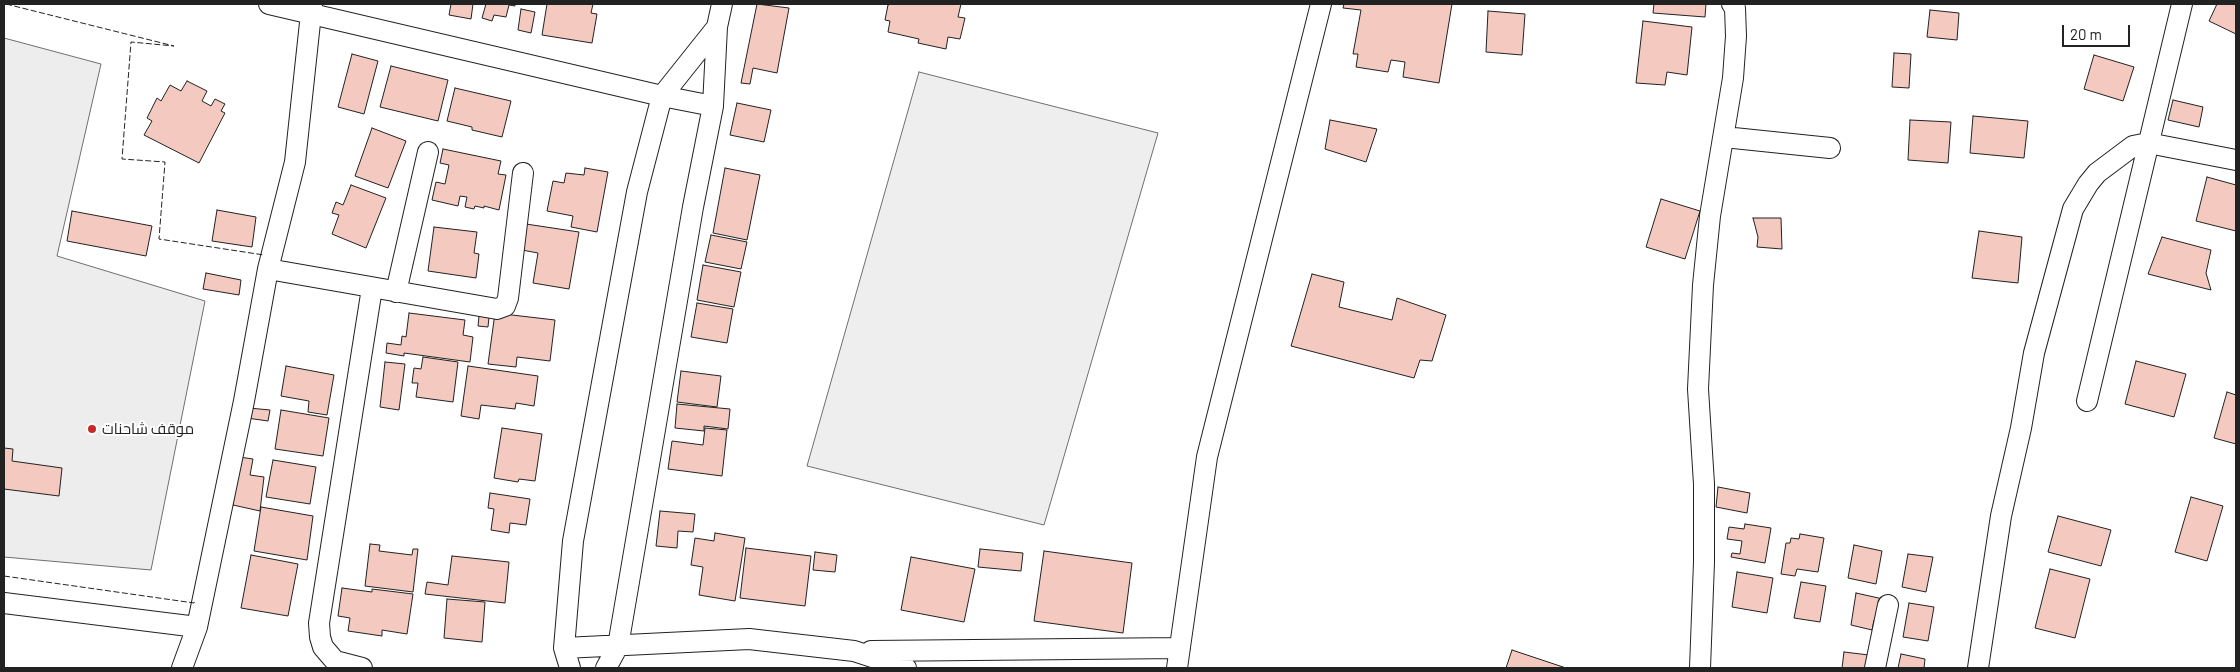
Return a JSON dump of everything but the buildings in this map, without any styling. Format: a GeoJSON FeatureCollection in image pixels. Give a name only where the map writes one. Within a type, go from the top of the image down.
{"type":"FeatureCollection","features":[{"type":"Feature","properties":{"kind":"street"},"geometry":{"type":"LineString","coordinates":[[268,4],[311,8],[662,96],[713,106]]}},
{"type":"Feature","properties":{"kind":"street"},"geometry":{"type":"LineString","coordinates":[[606,668],[618,646],[691,217],[713,106],[717,27],[722,4]]}},
{"type":"Feature","properties":{"kind":"street"},"geometry":{"type":"LineString","coordinates":[[1177,668],[1207,457],[1321,4]]}},
{"type":"Feature","properties":{"kind":"street"},"geometry":{"type":"LineString","coordinates":[[1700,668],[1704,562],[1704,484],[1698,389],[1705,252],[1733,78],[1736,36],[1735,8],[1732,4]]}},
{"type":"Feature","properties":{"kind":"street"},"geometry":{"type":"LineString","coordinates":[[2087,400],[2182,4]]}},
{"type":"Feature","properties":{"kind":"street"},"geometry":{"type":"LineString","coordinates":[[182,668],[198,627],[244,401],[268,269],[296,162],[311,8]]}},
{"type":"Feature","properties":{"kind":"street"},"geometry":{"type":"LineString","coordinates":[[570,668],[564,648],[573,541],[636,192],[662,96],[717,27]]}},
{"type":"Feature","properties":{"kind":"street"},"geometry":{"type":"LineString","coordinates":[[1724,137],[1830,148]]}},
{"type":"Feature","properties":{"kind":"street"},"geometry":{"type":"LineString","coordinates":[[1978,668],[2001,516],[2021,428],[2034,353],[2072,209],[2097,173],[2133,146],[2148,143],[2236,160]]}},
{"type":"Feature","properties":{"kind":"street"},"geometry":{"type":"LineString","coordinates":[[396,292],[428,152]]}},
{"type":"Feature","properties":{"kind":"street"},"geometry":{"type":"LineString","coordinates":[[268,269],[497,309],[504,306],[508,298],[523,173]]}},
{"type":"Feature","properties":{"kind":"street"},"geometry":{"type":"LineString","coordinates":[[362,668],[335,661],[323,647],[320,637],[320,623],[372,288]]}},
{"type":"Feature","properties":{"kind":"street"},"geometry":{"type":"LineString","coordinates":[[4,603],[198,627]]}},
{"type":"Feature","properties":{"kind":"street"},"geometry":{"type":"LineString","coordinates":[[1875,668],[1888,605]]}},
{"type":"Feature","properties":{"kind":"street"},"geometry":{"type":"LineString","coordinates":[[564,648],[749,639],[854,651],[1180,648]]}},
{"type":"Feature","properties":{"kind":"street"},"geometry":{"type":"LineString","coordinates":[[854,651],[906,668]]}},
{"type":"Feature","properties":{"kind":"shaded area","name":"موقف شاحنات"},"geometry":{"type":"Polygon","coordinates":[[[4,38],[101,64],[57,256],[205,301],[151,570],[4,557],[4,38]]]}},
{"type":"Feature","properties":{"kind":"shaded area"},"geometry":{"type":"Polygon","coordinates":[[[919,72],[1158,133],[1044,525],[807,466],[919,72]]]}},
{"type":"Feature","properties":{"kind":"fence"},"geometry":{"type":"LineString","coordinates":[[6,4],[174,46],[131,42],[122,159],[165,162],[159,239],[264,255]]}},
{"type":"Feature","properties":{"kind":"fence"},"geometry":{"type":"LineString","coordinates":[[4,576],[194,603],[195,600]]}},
{"type":"Feature","properties":{"kind":"place","name":"موقف شاحنات"},"geometry":{"type":"Point","coordinates":[92,429]}}]}
